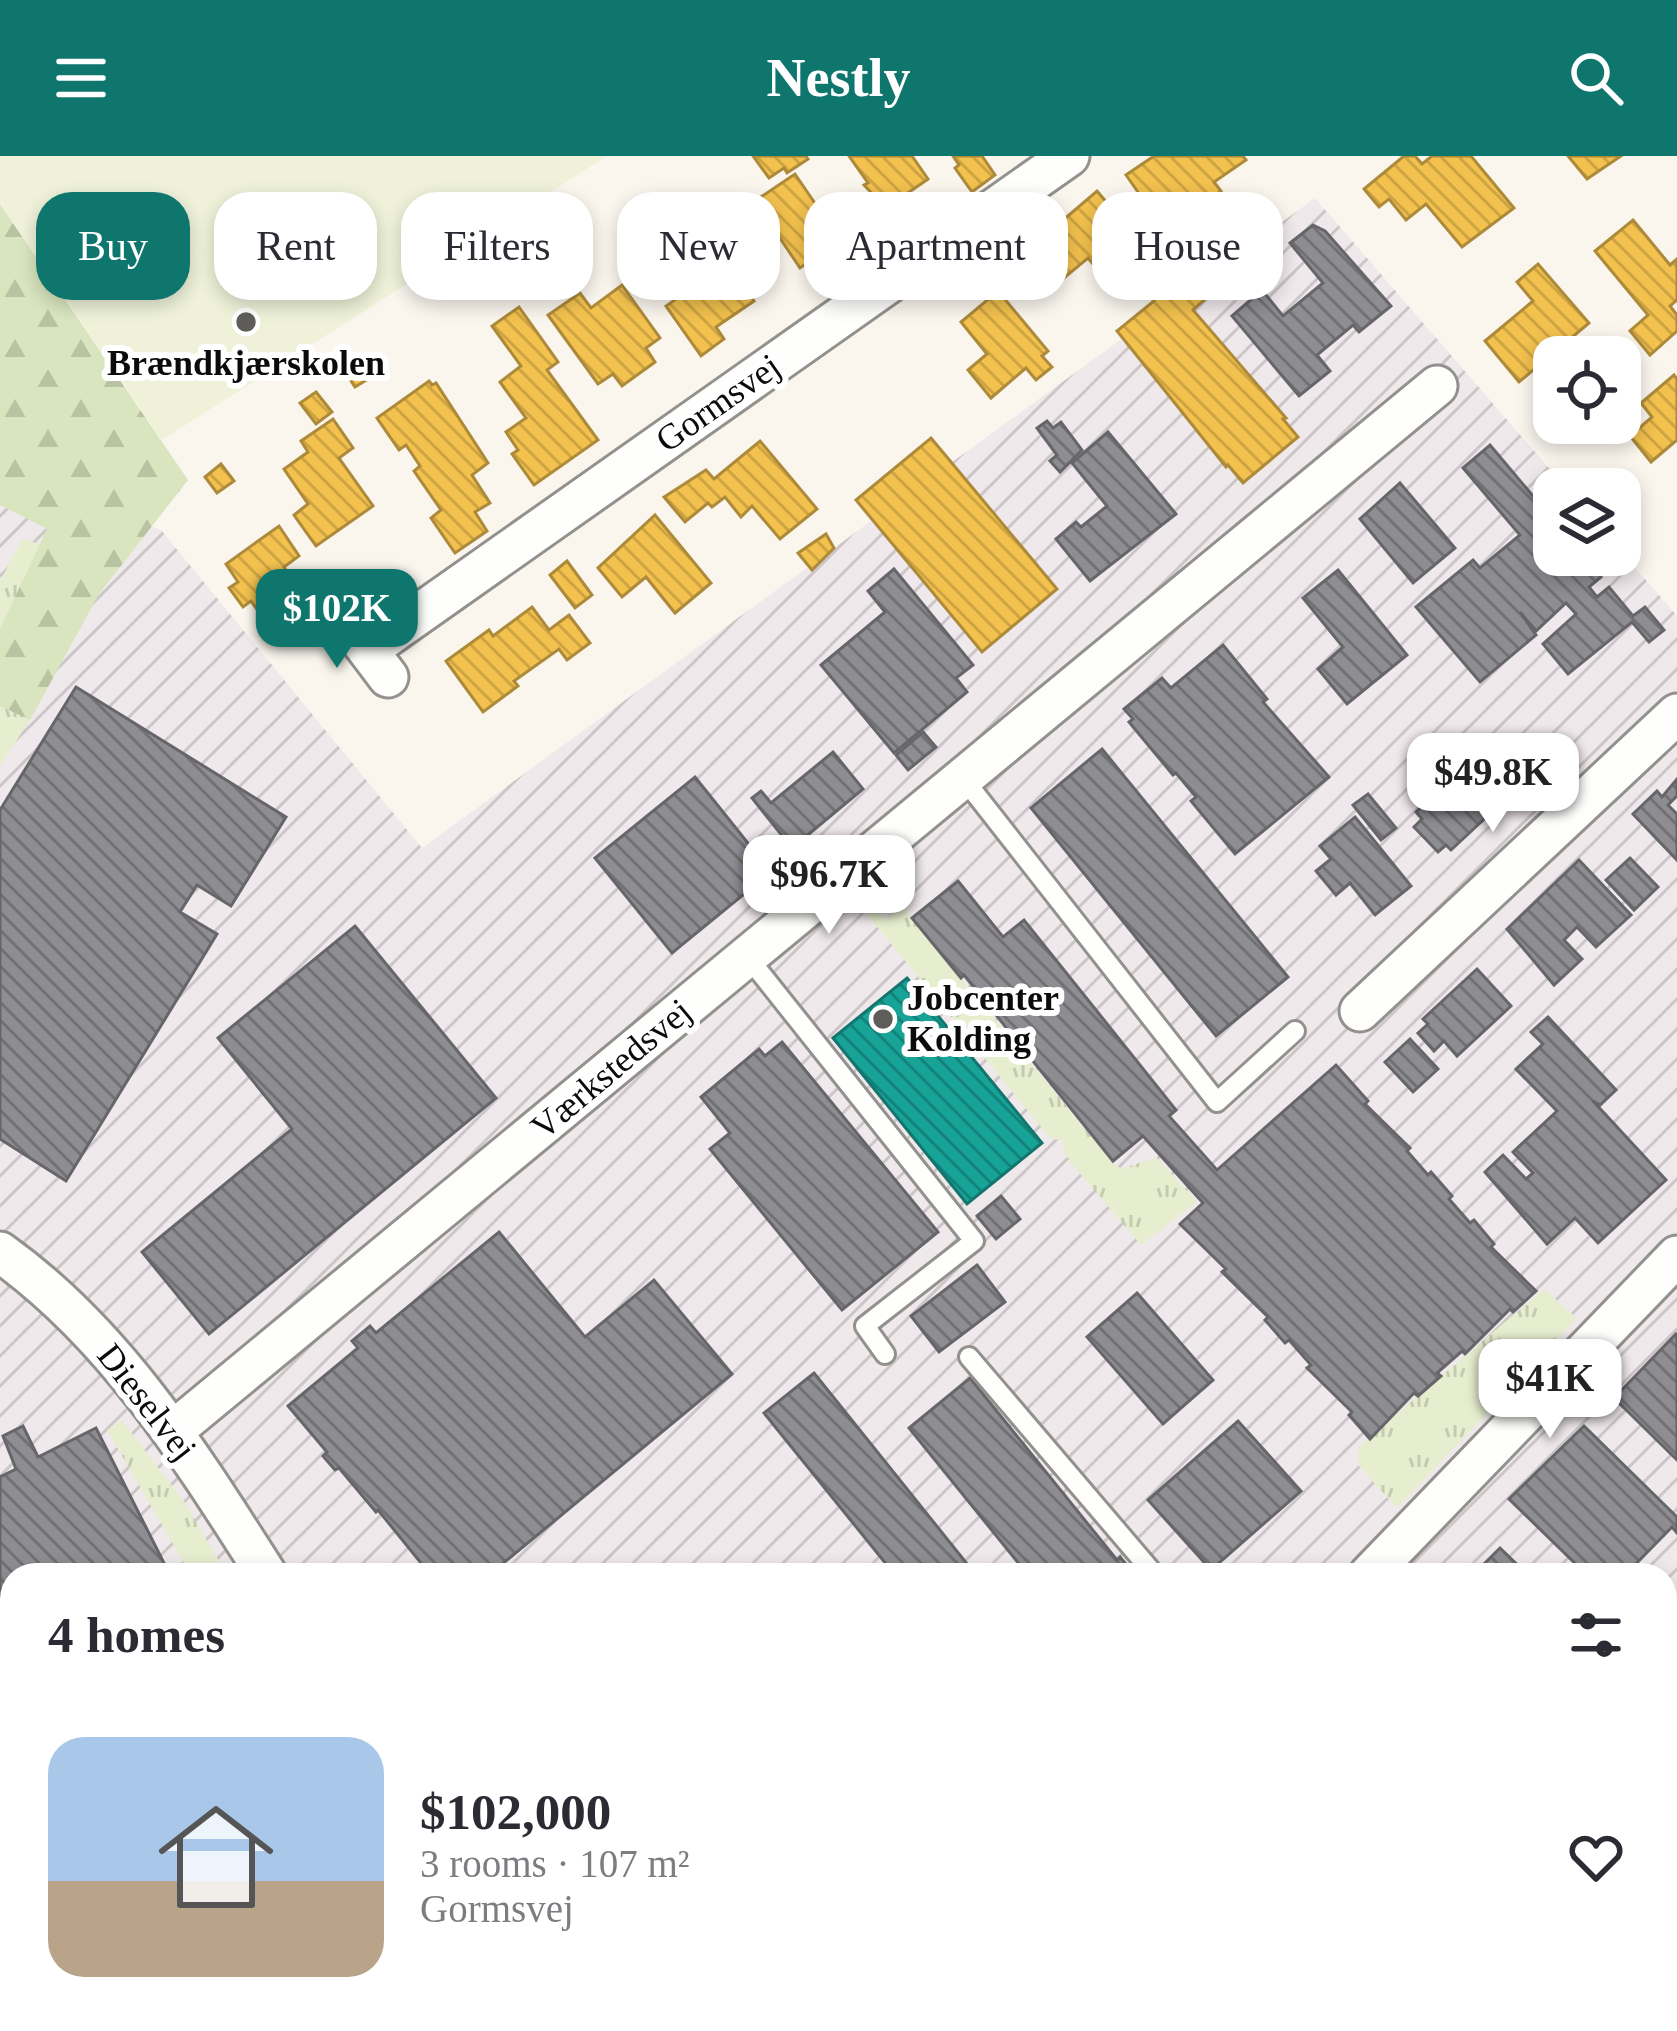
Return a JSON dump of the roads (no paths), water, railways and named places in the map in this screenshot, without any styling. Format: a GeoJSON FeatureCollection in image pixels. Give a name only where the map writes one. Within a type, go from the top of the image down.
{"type":"FeatureCollection","features":[{"type":"Feature","properties":{"kind":"street","name":"Gormsvej"},"geometry":{"type":"LineString","coordinates":[[367,649],[1069,156]]}},
{"type":"Feature","properties":{"kind":"street","name":"Værkstedsvej"},"geometry":{"type":"LineString","coordinates":[[173,1431],[1437,386]]}},
{"type":"Feature","properties":{"kind":"street"},"geometry":{"type":"LineString","coordinates":[[1360,1011],[1677,714]]}},
{"type":"Feature","properties":{"kind":"street","name":"Dieselvej"},"geometry":{"type":"LineString","coordinates":[[0,1252],[30,1273],[107,1346],[173,1431],[259,1563]]}},
{"type":"Feature","properties":{"kind":"street"},"geometry":{"type":"LineString","coordinates":[[1381,1563],[1677,1256]]}},
{"type":"Feature","properties":{"kind":"lane"},"geometry":{"type":"LineString","coordinates":[[963,778],[1217,1102],[1295,1031]]}},
{"type":"Feature","properties":{"kind":"lane"},"geometry":{"type":"LineString","coordinates":[[747,956],[974,1241],[865,1326],[885,1354]]}},
{"type":"Feature","properties":{"kind":"lane"},"geometry":{"type":"LineString","coordinates":[[969,1357],[1145,1563]]}},
{"type":"Feature","properties":{"kind":"place","name":"Brændkjærskolen"},"geometry":{"type":"Point","coordinates":[246,322]}},
{"type":"Feature","properties":{"kind":"place","name":"Jobcenter Kolding"},"geometry":{"type":"Point","coordinates":[883,1019]}}]}
